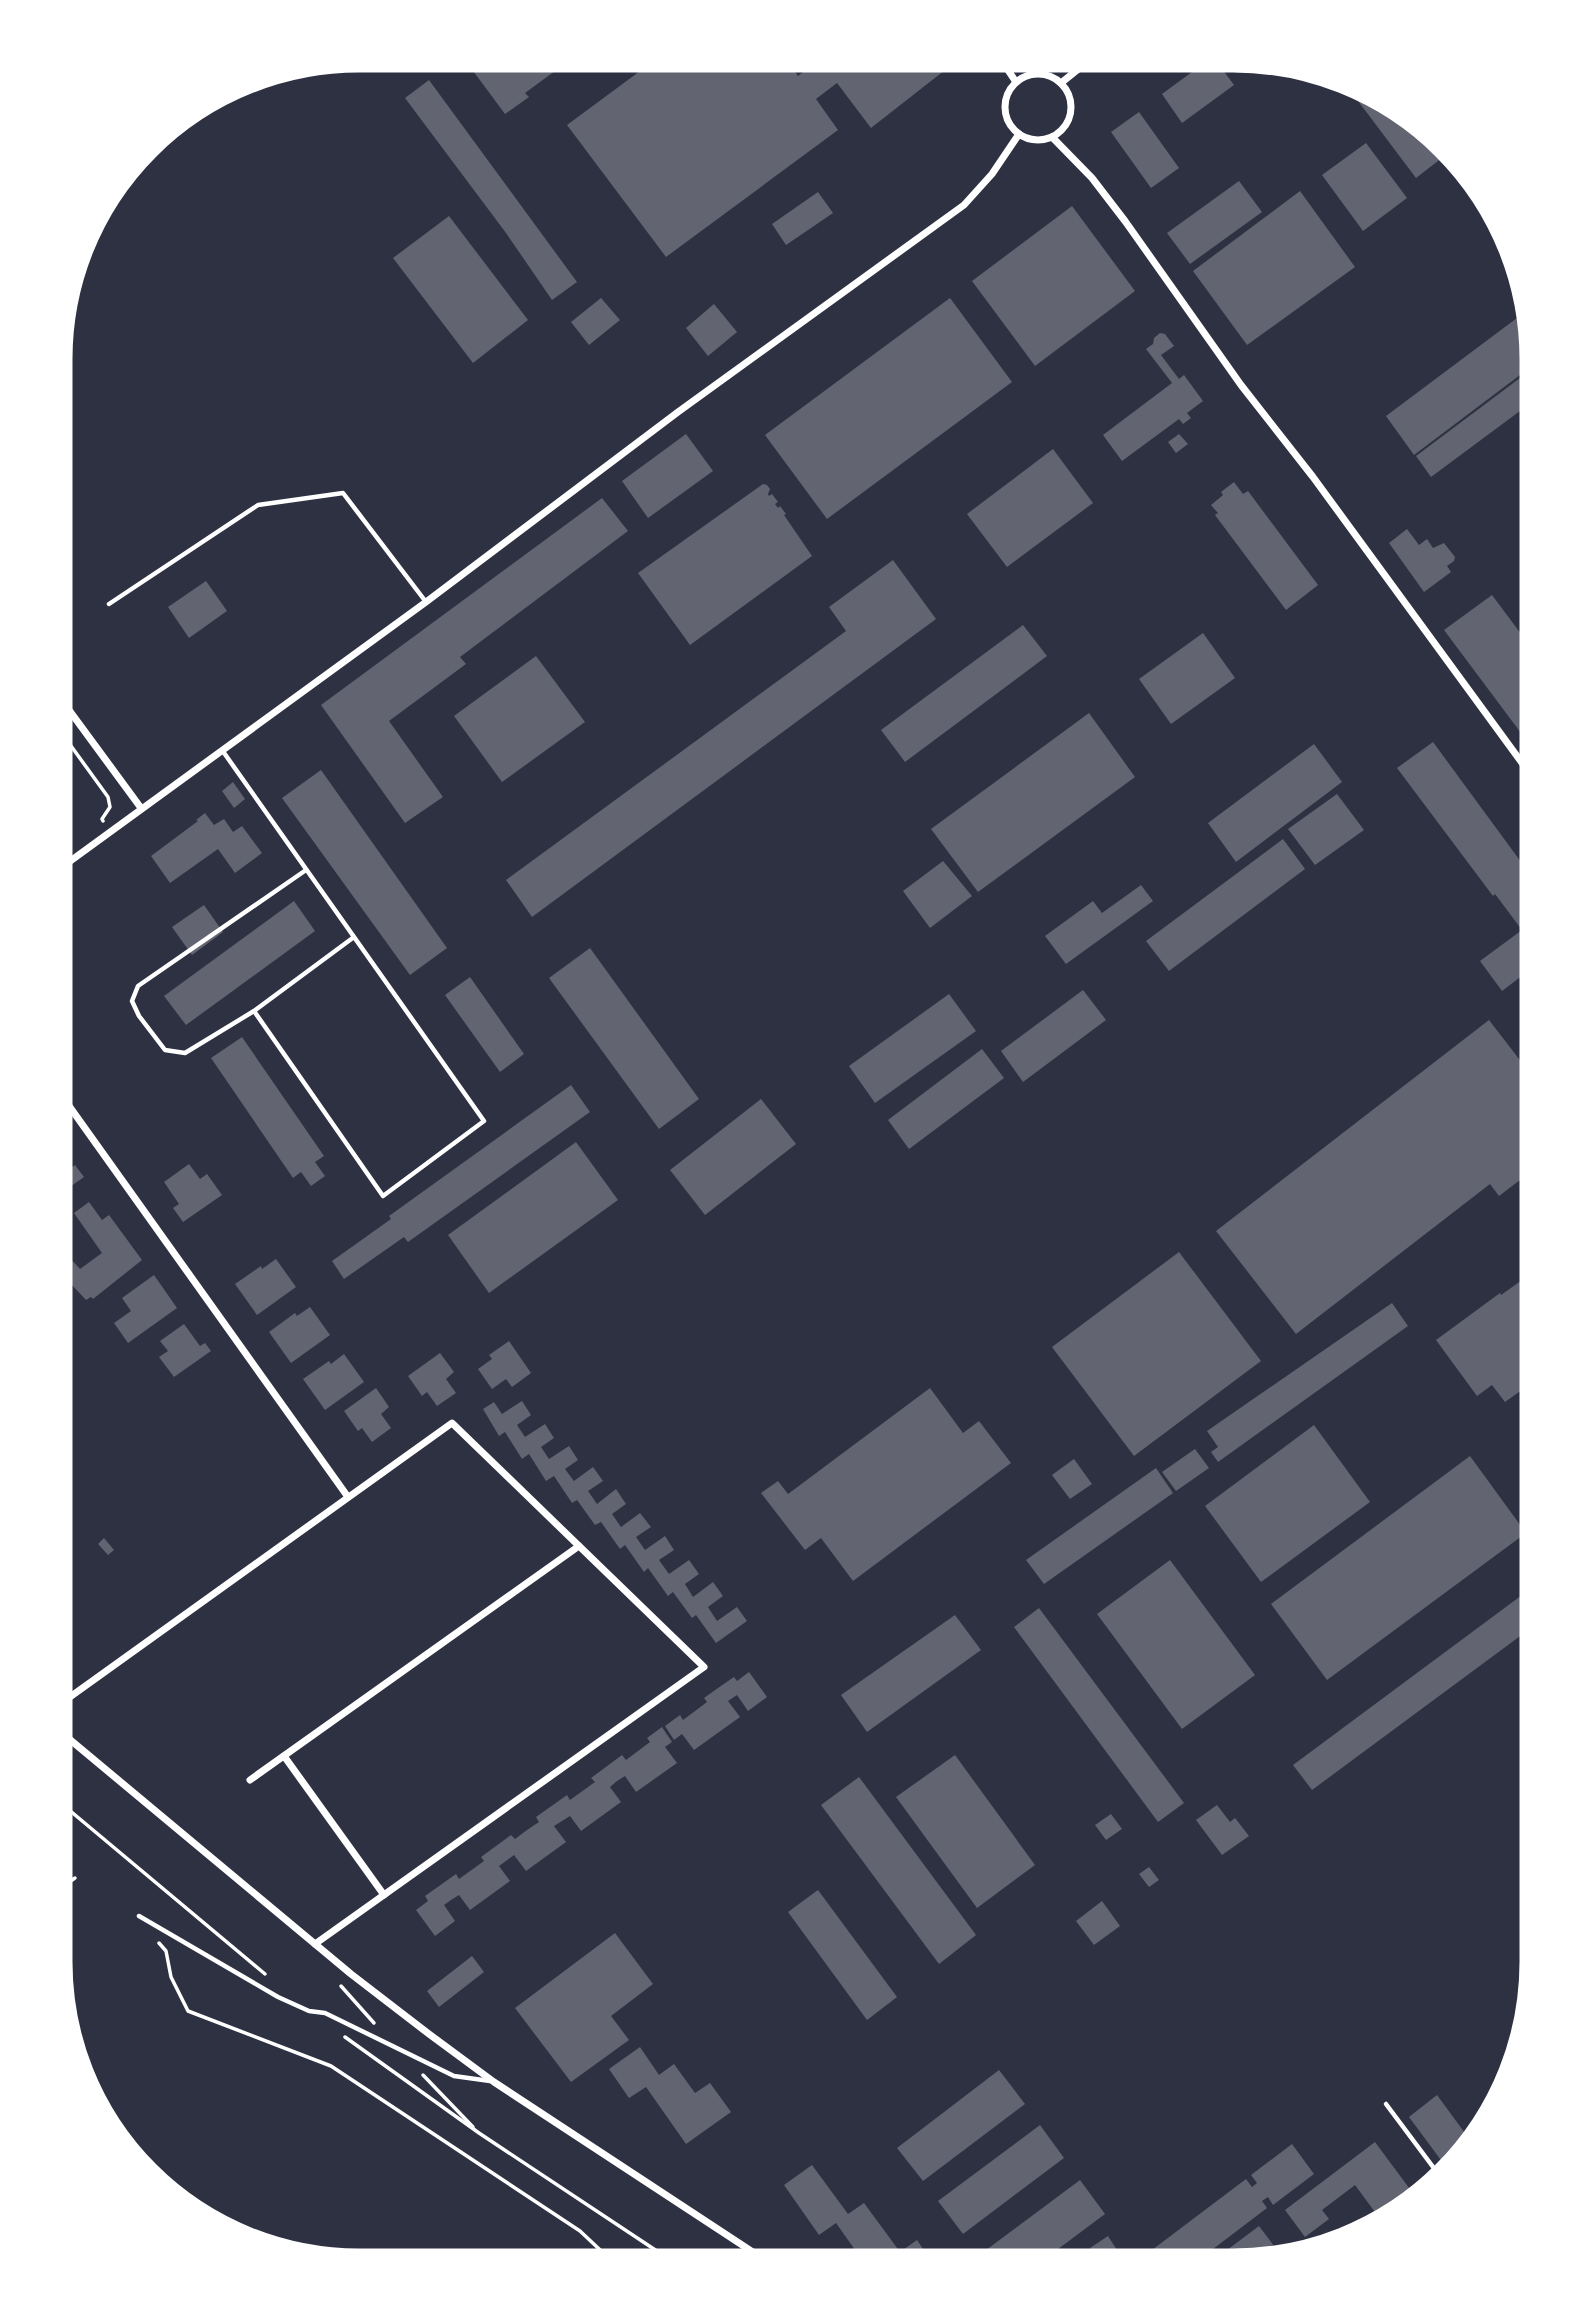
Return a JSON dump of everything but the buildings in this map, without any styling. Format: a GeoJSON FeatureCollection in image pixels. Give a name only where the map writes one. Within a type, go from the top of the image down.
{"type":"FeatureCollection","features":[{"type":"Feature","properties":{"kind":"street"},"geometry":{"type":"LineString","coordinates":[[1007,68],[1016,82]]}},
{"type":"Feature","properties":{"kind":"street"},"geometry":{"type":"LineString","coordinates":[[1061,83],[1080,68]]}},
{"type":"Feature","properties":{"kind":"street"},"geometry":{"type":"LineString","coordinates":[[1038,74],[1051,76],[1061,83],[1068,93],[1071,106],[1069,118],[1062,129],[1041,140],[1030,139],[1019,134],[1009,124],[1005,109],[1007,94],[1016,82],[1038,74]]}},
{"type":"Feature","properties":{"kind":"street"},"geometry":{"type":"LineString","coordinates":[[68,862],[426,602],[678,412],[964,205],[992,174],[1019,134]]}},
{"type":"Feature","properties":{"kind":"street"},"geometry":{"type":"LineString","coordinates":[[1052,136],[1092,178],[1125,221],[1241,385],[1313,477],[1524,766]]}},
{"type":"Feature","properties":{"kind":"street"},"geometry":{"type":"LineString","coordinates":[[68,709],[141,808]]}},
{"type":"Feature","properties":{"kind":"street"},"geometry":{"type":"LineString","coordinates":[[68,1105],[348,1497]]}},
{"type":"Feature","properties":{"kind":"street"},"geometry":{"type":"LineString","coordinates":[[68,1698],[452,1423],[704,1667],[315,1944]]}},
{"type":"Feature","properties":{"kind":"street"},"geometry":{"type":"LineString","coordinates":[[250,1780],[579,1546]]}},
{"type":"Feature","properties":{"kind":"street"},"geometry":{"type":"LineString","coordinates":[[68,1738],[351,1974],[494,2081],[754,2253]]}},
{"type":"Feature","properties":{"kind":"street"},"geometry":{"type":"LineString","coordinates":[[284,1756],[384,1895]]}},
{"type":"Feature","properties":{"kind":"lane"},"geometry":{"type":"LineString","coordinates":[[109,604],[258,505],[343,493],[426,602]]}},
{"type":"Feature","properties":{"kind":"lane"},"geometry":{"type":"LineString","coordinates":[[222,750],[484,1121],[383,1196],[254,1011]]}},
{"type":"Feature","properties":{"kind":"lane"},"geometry":{"type":"LineString","coordinates":[[306,870],[138,986],[132,1001],[139,1016],[164,1050],[185,1054],[254,1011],[354,937]]}},
{"type":"Feature","properties":{"kind":"lane"},"geometry":{"type":"LineString","coordinates":[[139,1916],[278,1997],[309,2011],[325,2013],[454,2076],[494,2081]]}},
{"type":"Feature","properties":{"kind":"lane"},"geometry":{"type":"LineString","coordinates":[[1386,2104],[1435,2170]]}},
{"type":"Feature","properties":{"kind":"path"},"geometry":{"type":"LineString","coordinates":[[68,742],[108,797],[110,807],[102,819],[109,831]]}},
{"type":"Feature","properties":{"kind":"path"},"geometry":{"type":"LineString","coordinates":[[68,1809],[266,1975]]}},
{"type":"Feature","properties":{"kind":"path"},"geometry":{"type":"LineString","coordinates":[[68,1883],[75,1878]]}},
{"type":"Feature","properties":{"kind":"path"},"geometry":{"type":"LineString","coordinates":[[139,1916],[166,1951],[172,1977],[188,2011],[331,2066],[580,2231],[603,2253]]}},
{"type":"Feature","properties":{"kind":"path"},"geometry":{"type":"LineString","coordinates":[[336,2031],[479,2133],[660,2253]]}}]}
